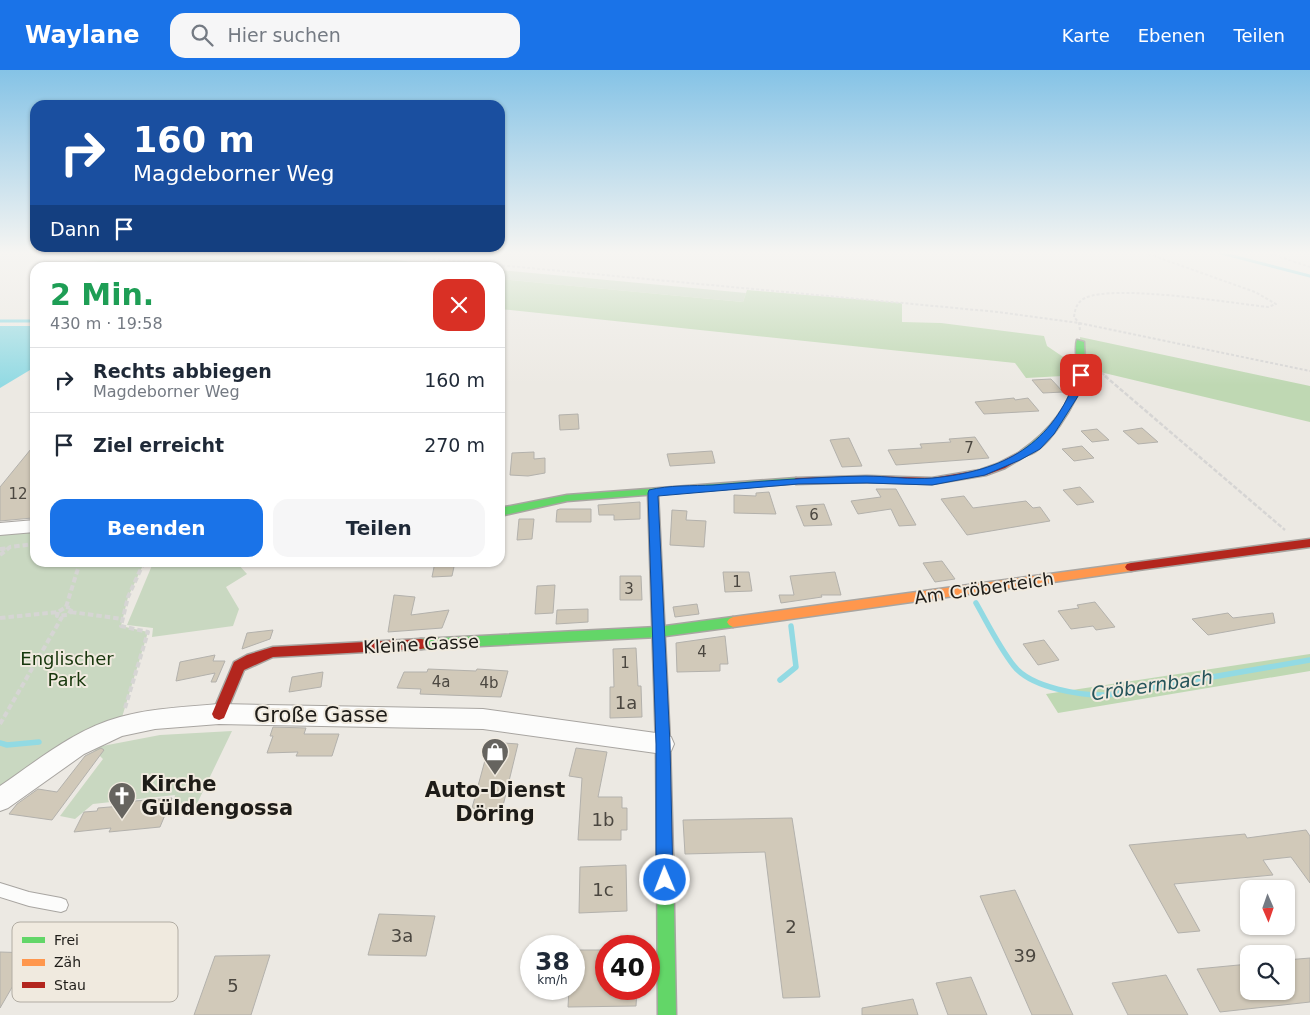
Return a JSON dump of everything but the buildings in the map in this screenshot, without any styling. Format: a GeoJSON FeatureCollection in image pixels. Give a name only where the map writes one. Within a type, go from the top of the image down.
{"type":"FeatureCollection","features":[{"type":"Feature","properties":{"kind":"street"},"geometry":{"type":"LineString","coordinates":[[505,511],[567,498],[798,481],[867,479],[932,481],[960,478],[1001,466],[1036,446],[1051,432],[1075,393],[1081,375],[1080,342]]}},
{"type":"Feature","properties":{"kind":"street"},"geometry":{"type":"LineString","coordinates":[[653,493],[663,744],[667,1015]]}},
{"type":"Feature","properties":{"kind":"street"},"geometry":{"type":"LineString","coordinates":[[0,529],[30,526]]}},
{"type":"Feature","properties":{"kind":"street","name":"Am Cröberteich"},"geometry":{"type":"LineString","coordinates":[[658,632],[1306,544]]}},
{"type":"Feature","properties":{"kind":"street","name":"Kleine Gasse"},"geometry":{"type":"LineString","coordinates":[[219,714],[239,666],[252,658],[273,652],[658,632]]}},
{"type":"Feature","properties":{"kind":"street","name":"Große Gasse"},"geometry":{"type":"LineString","coordinates":[[0,800],[76,747],[120,727],[155,719],[219,714],[483,719],[663,744]]}},
{"type":"Feature","properties":{"kind":"lane"},"geometry":{"type":"LineString","coordinates":[[307,727],[330,715]]}},
{"type":"Feature","properties":{"kind":"lane"},"geometry":{"type":"LineString","coordinates":[[0,890],[29,899],[61,905]]}},
{"type":"Feature","properties":{"kind":"path"},"geometry":{"type":"LineString","coordinates":[[827,296],[998,312],[1080,323],[1310,370]]}},
{"type":"Feature","properties":{"kind":"path"},"geometry":{"type":"LineString","coordinates":[[1080,323],[1074,317],[1074,311],[1078,302],[1094,296]]}},
{"type":"Feature","properties":{"kind":"path"},"geometry":{"type":"LineString","coordinates":[[1171,296],[1268,306],[1276,304],[1262,296]]}},
{"type":"Feature","properties":{"kind":"path"},"geometry":{"type":"LineString","coordinates":[[1100,372],[1306,544]]}},
{"type":"Feature","properties":{"kind":"path"},"geometry":{"type":"LineString","coordinates":[[0,549],[30,545]]}},
{"type":"Feature","properties":{"kind":"path"},"geometry":{"type":"LineString","coordinates":[[0,555],[10,548]]}},
{"type":"Feature","properties":{"kind":"path"},"geometry":{"type":"LineString","coordinates":[[0,618],[58,612],[66,607],[78,567]]}},
{"type":"Feature","properties":{"kind":"path"},"geometry":{"type":"LineString","coordinates":[[120,727],[148,632],[121,626],[128,597],[142,567]]}},
{"type":"Feature","properties":{"kind":"path"},"geometry":{"type":"LineString","coordinates":[[66,607],[72,608],[71,612]]}},
{"type":"Feature","properties":{"kind":"path"},"geometry":{"type":"LineString","coordinates":[[58,612],[57,616],[62,617]]}},
{"type":"Feature","properties":{"kind":"path"},"geometry":{"type":"LineString","coordinates":[[0,724],[62,617],[71,612],[123,619]]}},
{"type":"Feature","properties":{"kind":"green space"},"geometry":{"type":"Polygon","coordinates":[[[505,296],[681,296],[743,302],[745,296],[820,296],[902,303],[902,322],[941,323],[1044,336],[1047,346],[1081,369],[1081,375],[1026,378],[1015,363],[505,310],[505,296]]]}},
{"type":"Feature","properties":{"kind":"green space"},"geometry":{"type":"Polygon","coordinates":[[[681,296],[745,296],[743,302],[681,296]]]}},
{"type":"Feature","properties":{"kind":"green space"},"geometry":{"type":"Polygon","coordinates":[[[1080,337],[1310,386],[1310,422],[1100,372],[1081,354],[1080,337]]]}},
{"type":"Feature","properties":{"kind":"green space","name":"Englischer Park"},"geometry":{"type":"Polygon","coordinates":[[[30,526],[30,567],[142,567],[128,597],[121,626],[148,632],[119,727],[0,800],[0,529],[30,526]]]}},
{"type":"Feature","properties":{"kind":"green space"},"geometry":{"type":"Polygon","coordinates":[[[151,567],[241,567],[247,574],[226,587],[239,609],[233,626],[152,637],[153,628],[127,625],[151,567]]]}},
{"type":"Feature","properties":{"kind":"green space"},"geometry":{"type":"Polygon","coordinates":[[[1310,654],[1310,671],[1058,713],[1046,694],[1310,654]]]}},
{"type":"Feature","properties":{"kind":"green space"},"geometry":{"type":"Polygon","coordinates":[[[232,731],[193,812],[171,815],[175,795],[93,804],[75,819],[60,816],[103,759],[92,748],[160,735],[232,731]]]}},
{"type":"Feature","properties":{"kind":"water"},"geometry":{"type":"Polygon","coordinates":[[[0,326],[30,326],[30,370],[0,388],[0,326]]]}},
{"type":"Feature","properties":{"kind":"waterway"},"geometry":{"type":"LineString","coordinates":[[0,321],[30,321]]}},
{"type":"Feature","properties":{"kind":"waterway","name":"Cröbernbach"},"geometry":{"type":"LineString","coordinates":[[976,603],[1003,651],[1022,674],[1044,685],[1071,692],[1108,695],[1310,660]]}},
{"type":"Feature","properties":{"kind":"waterway","name":"Cröbernbach"},"geometry":{"type":"LineString","coordinates":[[780,680],[796,667],[791,626]]}},
{"type":"Feature","properties":{"kind":"waterway","name":"Cröbernbach"},"geometry":{"type":"LineString","coordinates":[[0,743],[7,745],[39,742]]}},
{"type":"Feature","properties":{"kind":"traffic: fast"},"geometry":{"type":"LineString","coordinates":[[1024,453],[1051,430],[1072,399],[1081,373],[1080,342]]}},
{"type":"Feature","properties":{"kind":"traffic: fast"},"geometry":{"type":"LineString","coordinates":[[505,511],[567,498],[796,481]]}},
{"type":"Feature","properties":{"kind":"traffic: fast"},"geometry":{"type":"LineString","coordinates":[[421,644],[658,632],[733,622]]}},
{"type":"Feature","properties":{"kind":"traffic: fast"},"geometry":{"type":"LineString","coordinates":[[665,856],[667,1015]]}},
{"type":"Feature","properties":{"kind":"traffic: slow"},"geometry":{"type":"LineString","coordinates":[[653,493],[663,744],[665,856]]}},
{"type":"Feature","properties":{"kind":"traffic: slow"},"geometry":{"type":"LineString","coordinates":[[733,622],[1131,567]]}},
{"type":"Feature","properties":{"kind":"traffic: jam"},"geometry":{"type":"LineString","coordinates":[[796,481],[867,479],[932,481],[982,473],[1001,466],[1024,453]]}},
{"type":"Feature","properties":{"kind":"traffic: jam"},"geometry":{"type":"LineString","coordinates":[[1131,567],[1310,543]]}},
{"type":"Feature","properties":{"kind":"traffic: jam"},"geometry":{"type":"LineString","coordinates":[[219,714],[239,666],[252,659],[273,652],[421,644]]}},
{"type":"Feature","properties":{"kind":"place","name":"Auto-Dienst Döring"},"geometry":{"type":"Point","coordinates":[495,776]}},
{"type":"Feature","properties":{"kind":"place","name":"Kirche Güldengossa"},"geometry":{"type":"Point","coordinates":[122,820]}},
{"type":"Feature","properties":{"kind":"route"},"geometry":{"type":"LineString","coordinates":[[665,880],[663,744],[653,493],[798,481],[867,479],[932,481],[982,473],[1016,458],[1036,446],[1051,432],[1075,393],[1081,375]]}}]}
